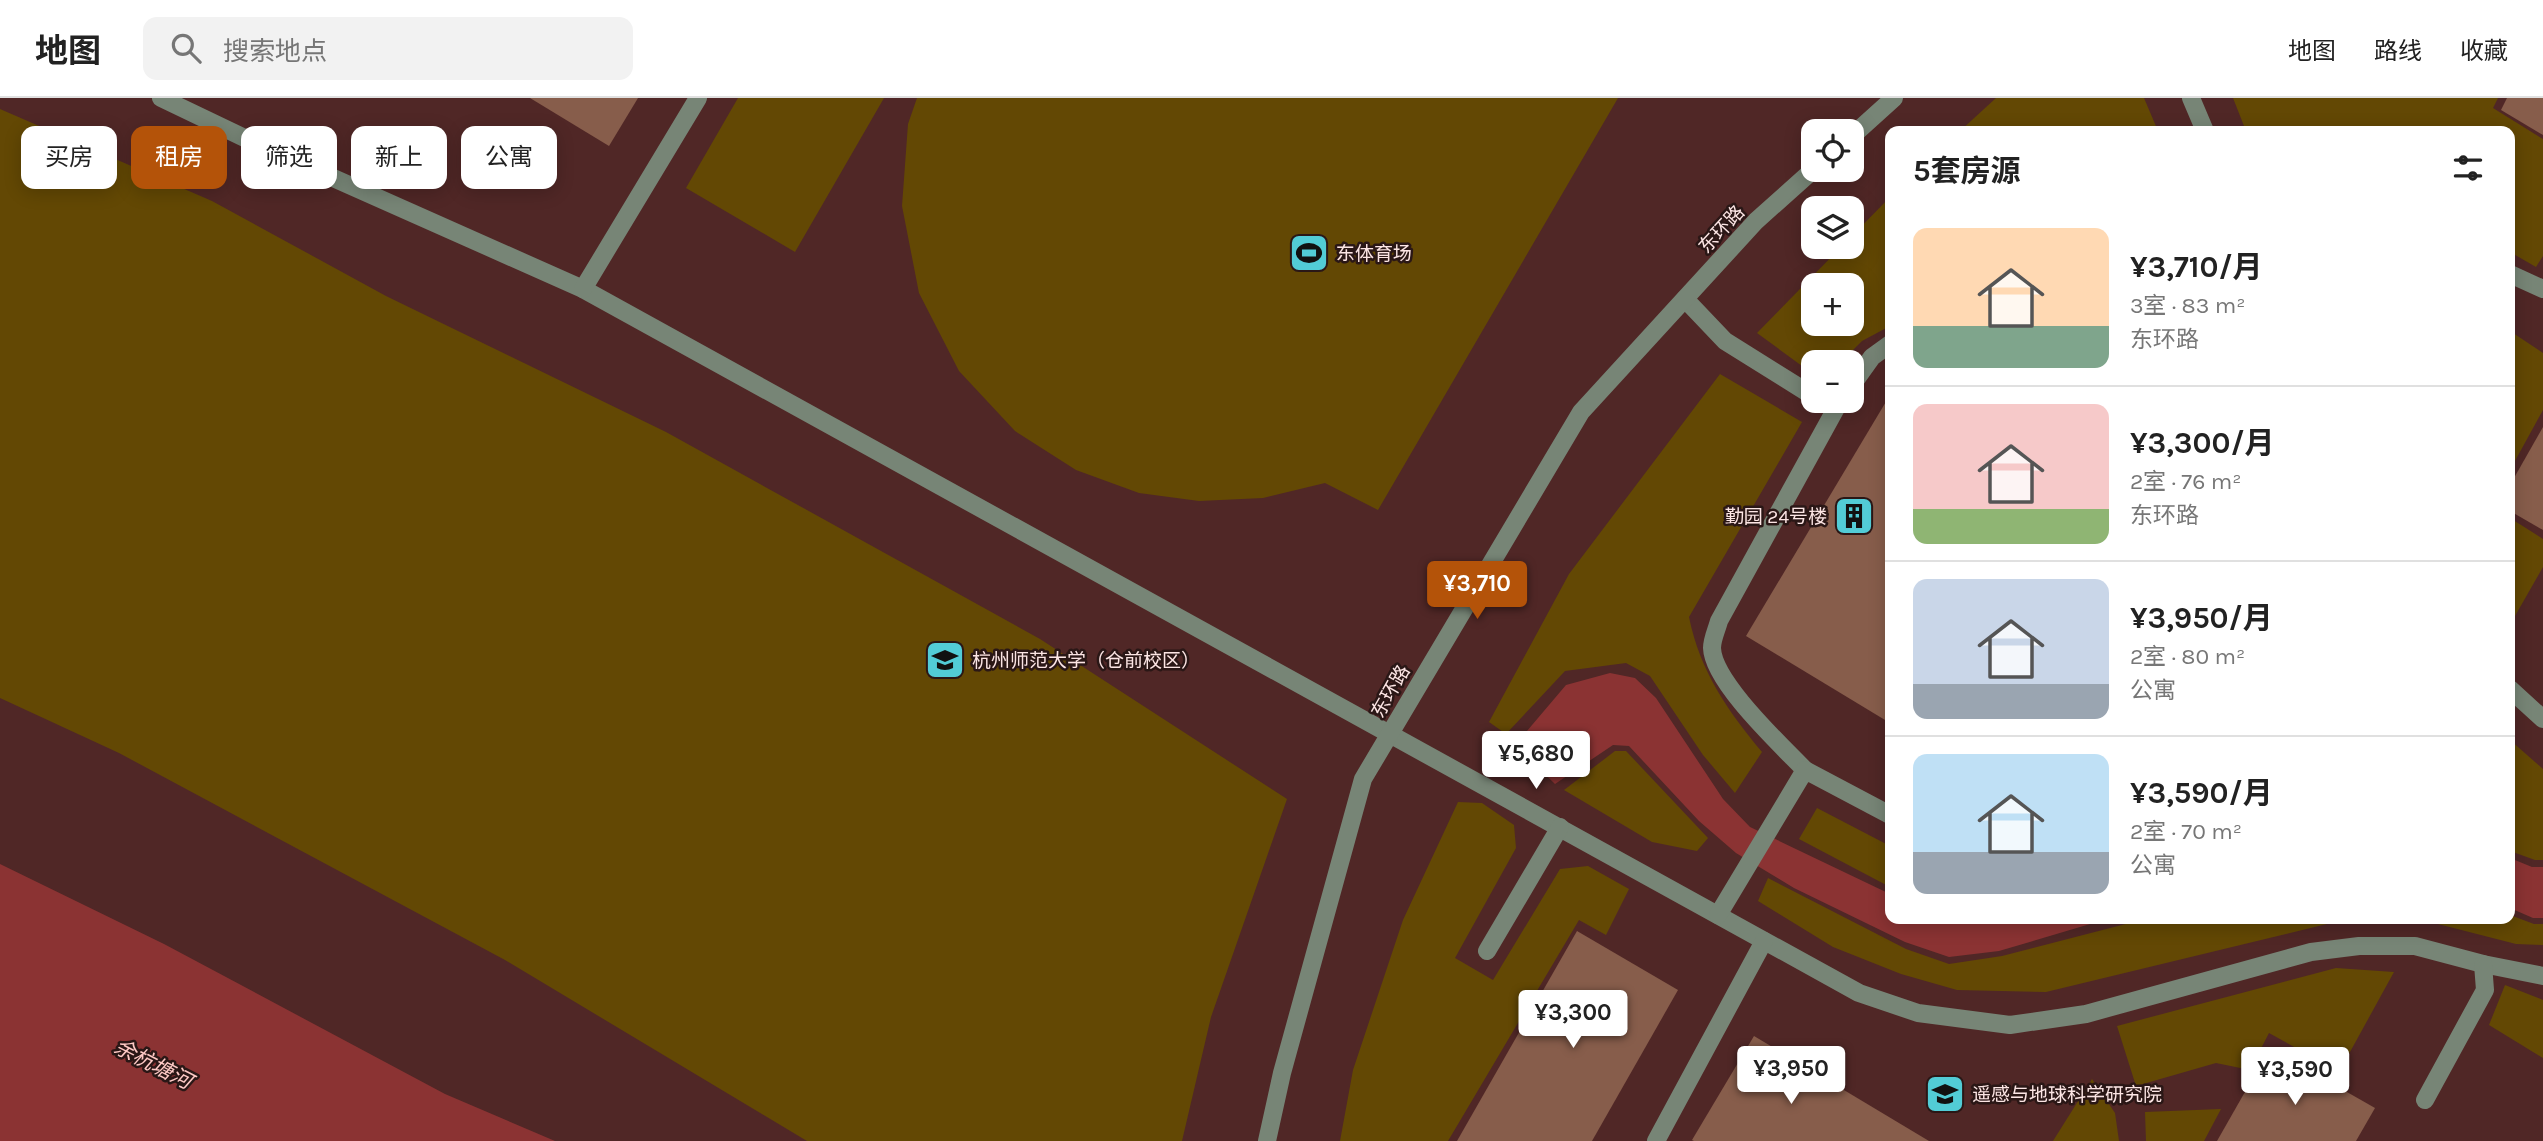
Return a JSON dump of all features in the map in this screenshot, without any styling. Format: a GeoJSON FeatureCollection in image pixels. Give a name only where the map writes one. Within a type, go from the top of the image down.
{"type":"FeatureCollection","features":[{"type":"Feature","properties":{"kind":"street"},"geometry":{"type":"LineString","coordinates":[[161,98],[259,145],[583,289],[1859,993],[1918,1013],[2010,1025],[2086,1014],[2299,955],[2359,946],[2415,946],[2543,976]]}},
{"type":"Feature","properties":{"kind":"street"},"geometry":{"type":"LineString","coordinates":[[583,289],[698,98]]}},
{"type":"Feature","properties":{"kind":"street"},"geometry":{"type":"LineString","coordinates":[[1864,125],[1894,98]]}},
{"type":"Feature","properties":{"kind":"street"},"geometry":{"type":"LineString","coordinates":[[2191,98],[2203,126]]}},
{"type":"Feature","properties":{"kind":"street","name":"东环路"},"geometry":{"type":"LineString","coordinates":[[1267,1141],[1282,1073],[1363,779],[1581,412],[1756,221],[1801,181]]}},
{"type":"Feature","properties":{"kind":"street"},"geometry":{"type":"LineString","coordinates":[[2515,276],[2543,289]]}},
{"type":"Feature","properties":{"kind":"street"},"geometry":{"type":"LineString","coordinates":[[1685,299],[1725,341],[1801,388]]}},
{"type":"Feature","properties":{"kind":"street"},"geometry":{"type":"LineString","coordinates":[[1864,368],[1872,357],[1885,348]]}},
{"type":"Feature","properties":{"kind":"street"},"geometry":{"type":"LineString","coordinates":[[1827,413],[1719,621],[1712,648],[1721,672],[1754,719],[1805,769],[1885,812]]}},
{"type":"Feature","properties":{"kind":"street"},"geometry":{"type":"LineString","coordinates":[[2515,694],[2543,719]]}},
{"type":"Feature","properties":{"kind":"street"},"geometry":{"type":"LineString","coordinates":[[1718,915],[1805,769]]}},
{"type":"Feature","properties":{"kind":"street"},"geometry":{"type":"LineString","coordinates":[[1488,951],[1560,827]]}},
{"type":"Feature","properties":{"kind":"street"},"geometry":{"type":"LineString","coordinates":[[1656,1141],[1764,941]]}},
{"type":"Feature","properties":{"kind":"street"},"geometry":{"type":"LineString","coordinates":[[2425,1100],[2485,990],[2483,964]]}},
{"type":"Feature","properties":{"kind":"shaded area"},"geometry":{"type":"Polygon","coordinates":[[[738,98],[884,98],[795,252],[686,188],[738,98]]]}},
{"type":"Feature","properties":{"kind":"shaded area"},"geometry":{"type":"Polygon","coordinates":[[[917,98],[1618,98],[1378,510],[1325,483],[1263,498],[1199,501],[1139,493],[1076,470],[1015,431],[959,371],[919,293],[902,206],[908,124],[917,98]]]}},
{"type":"Feature","properties":{"kind":"shaded area"},"geometry":{"type":"Polygon","coordinates":[[[1996,98],[2144,98],[2156,126],[1965,126],[1996,98]]]}},
{"type":"Feature","properties":{"kind":"shaded area"},"geometry":{"type":"Polygon","coordinates":[[[2233,98],[2498,98],[2493,108],[2543,139],[2543,256],[2536,267],[2515,255],[2515,126],[2244,126],[2233,98]]]}},
{"type":"Feature","properties":{"kind":"shaded area"},"geometry":{"type":"Polygon","coordinates":[[[0,109],[39,126],[21,126],[21,189],[117,189],[117,160],[131,166],[131,189],[184,189],[212,201],[386,296],[666,432],[1040,639],[1287,799],[1211,1017],[1182,1141],[807,1141],[505,960],[119,753],[0,698],[0,109]]]}},
{"type":"Feature","properties":{"kind":"shaded area"},"geometry":{"type":"Polygon","coordinates":[[[1885,202],[1885,329],[1862,341],[1853,350],[1801,350],[1801,365],[1757,333],[1801,288],[1801,336],[1864,336],[1864,273],[1816,273],[1829,259],[1864,259],[1864,224],[1885,202]]]}},
{"type":"Feature","properties":{"kind":"shaded area"},"geometry":{"type":"Polygon","coordinates":[[[2515,334],[2543,353],[2543,410],[2515,461],[2515,334]]]}},
{"type":"Feature","properties":{"kind":"shaded area"},"geometry":{"type":"Polygon","coordinates":[[[1720,374],[1802,422],[1689,617],[1700,655],[1716,689],[1762,752],[1735,793],[1703,755],[1650,676],[1626,663],[1565,671],[1506,734],[1489,722],[1569,574],[1720,374]]]}},
{"type":"Feature","properties":{"kind":"shaded area"},"geometry":{"type":"Polygon","coordinates":[[[2515,521],[2543,539],[2543,567],[2515,616],[2515,521]]]}},
{"type":"Feature","properties":{"kind":"shaded area"},"geometry":{"type":"Polygon","coordinates":[[[2515,744],[2543,769],[2543,860],[2515,853],[2515,744]]]}},
{"type":"Feature","properties":{"kind":"shaded area"},"geometry":{"type":"Polygon","coordinates":[[[1615,751],[1626,751],[1708,838],[1697,851],[1652,842],[1564,790],[1615,751]]]}},
{"type":"Feature","properties":{"kind":"shaded area"},"geometry":{"type":"Polygon","coordinates":[[[1458,802],[1482,803],[1514,825],[1516,848],[1455,958],[1493,980],[1560,869],[1588,866],[1629,889],[1606,935],[1579,920],[1448,1141],[1340,1141],[1353,1070],[1403,920],[1458,802]]]}},
{"type":"Feature","properties":{"kind":"shaded area"},"geometry":{"type":"Polygon","coordinates":[[[1817,808],[1885,843],[1885,884],[1799,839],[1817,808]]]}},
{"type":"Feature","properties":{"kind":"shaded area"},"geometry":{"type":"Polygon","coordinates":[[[1768,878],[1906,949],[1949,964],[2002,956],[2126,924],[2327,924],[2046,992],[1957,990],[1901,974],[1833,947],[1758,901],[1768,878]]]}},
{"type":"Feature","properties":{"kind":"shaded area"},"geometry":{"type":"Polygon","coordinates":[[[2515,917],[2534,924],[2543,924],[2543,945],[2516,944],[2438,924],[2515,924],[2515,917]]]}},
{"type":"Feature","properties":{"kind":"shaded area"},"geometry":{"type":"Polygon","coordinates":[[[2336,968],[2394,972],[2339,1072],[2269,1033],[2250,1070],[2216,1063],[2136,1086],[2117,1026],[2336,968]]]}},
{"type":"Feature","properties":{"kind":"shaded area"},"geometry":{"type":"Polygon","coordinates":[[[2505,985],[2543,1000],[2543,1058],[2489,1025],[2505,985]]]}},
{"type":"Feature","properties":{"kind":"shaded area"},"geometry":{"type":"Polygon","coordinates":[[[2092,1079],[2115,1113],[2119,1141],[2053,1141],[2092,1079]]]}},
{"type":"Feature","properties":{"kind":"shaded area"},"geometry":{"type":"Polygon","coordinates":[[[2221,1109],[2204,1141],[2146,1141],[2145,1112],[2221,1109]]]}},
{"type":"Feature","properties":{"kind":"water"},"geometry":{"type":"Polygon","coordinates":[[[1610,673],[1635,678],[1656,698],[1723,799],[1750,827],[1885,892],[1885,924],[2090,924],[1999,951],[1949,957],[1905,942],[1794,888],[1736,853],[1699,821],[1629,746],[1613,745],[1555,784],[1515,745],[1566,685],[1610,673]]]}},
{"type":"Feature","properties":{"kind":"water"},"geometry":{"type":"Polygon","coordinates":[[[2515,860],[2532,867],[2543,867],[2543,918],[2533,918],[2515,910],[2515,860]]]}},
{"type":"Feature","properties":{"kind":"water","name":"余杭塘河"},"geometry":{"type":"Polygon","coordinates":[[[0,864],[164,944],[445,1094],[555,1141],[0,1141],[0,864]]]}},
{"type":"Feature","properties":{"kind":"building"},"geometry":{"type":"Polygon","coordinates":[[[530,98],[638,98],[609,146],[530,98]]]}},
{"type":"Feature","properties":{"kind":"building"},"geometry":{"type":"Polygon","coordinates":[[[2507,98],[2543,98],[2543,135],[2501,110],[2507,98]]]}},
{"type":"Feature","properties":{"kind":"building","name":"勤园 24号楼"},"geometry":{"type":"Polygon","coordinates":[[[1885,403],[1885,720],[1746,636],[1885,403]]]}},
{"type":"Feature","properties":{"kind":"building"},"geometry":{"type":"Polygon","coordinates":[[[2543,427],[2543,530],[2515,514],[2515,476],[2543,427]]]}},
{"type":"Feature","properties":{"kind":"building"},"geometry":{"type":"Polygon","coordinates":[[[1577,931],[1678,990],[1592,1141],[1457,1141],[1577,931]]]}},
{"type":"Feature","properties":{"kind":"building"},"geometry":{"type":"Polygon","coordinates":[[[1754,1036],[1929,1141],[1692,1140],[1754,1036]]]}},
{"type":"Feature","properties":{"kind":"building"},"geometry":{"type":"Polygon","coordinates":[[[2270,1048],[2375,1108],[2356,1141],[2217,1141],[2270,1048]]]}},
{"type":"Feature","properties":{"kind":"place","name":"东体育场"},"geometry":{"type":"Point","coordinates":[1309,253]}},
{"type":"Feature","properties":{"kind":"place","name":"勤园 24号楼"},"geometry":{"type":"Point","coordinates":[1854,516]}},
{"type":"Feature","properties":{"kind":"place","name":"杭州师范大学（仓前校区）"},"geometry":{"type":"Point","coordinates":[945,660]}},
{"type":"Feature","properties":{"kind":"place","name":"遥感与地球科学研究院"},"geometry":{"type":"Point","coordinates":[1945,1094]}}]}
